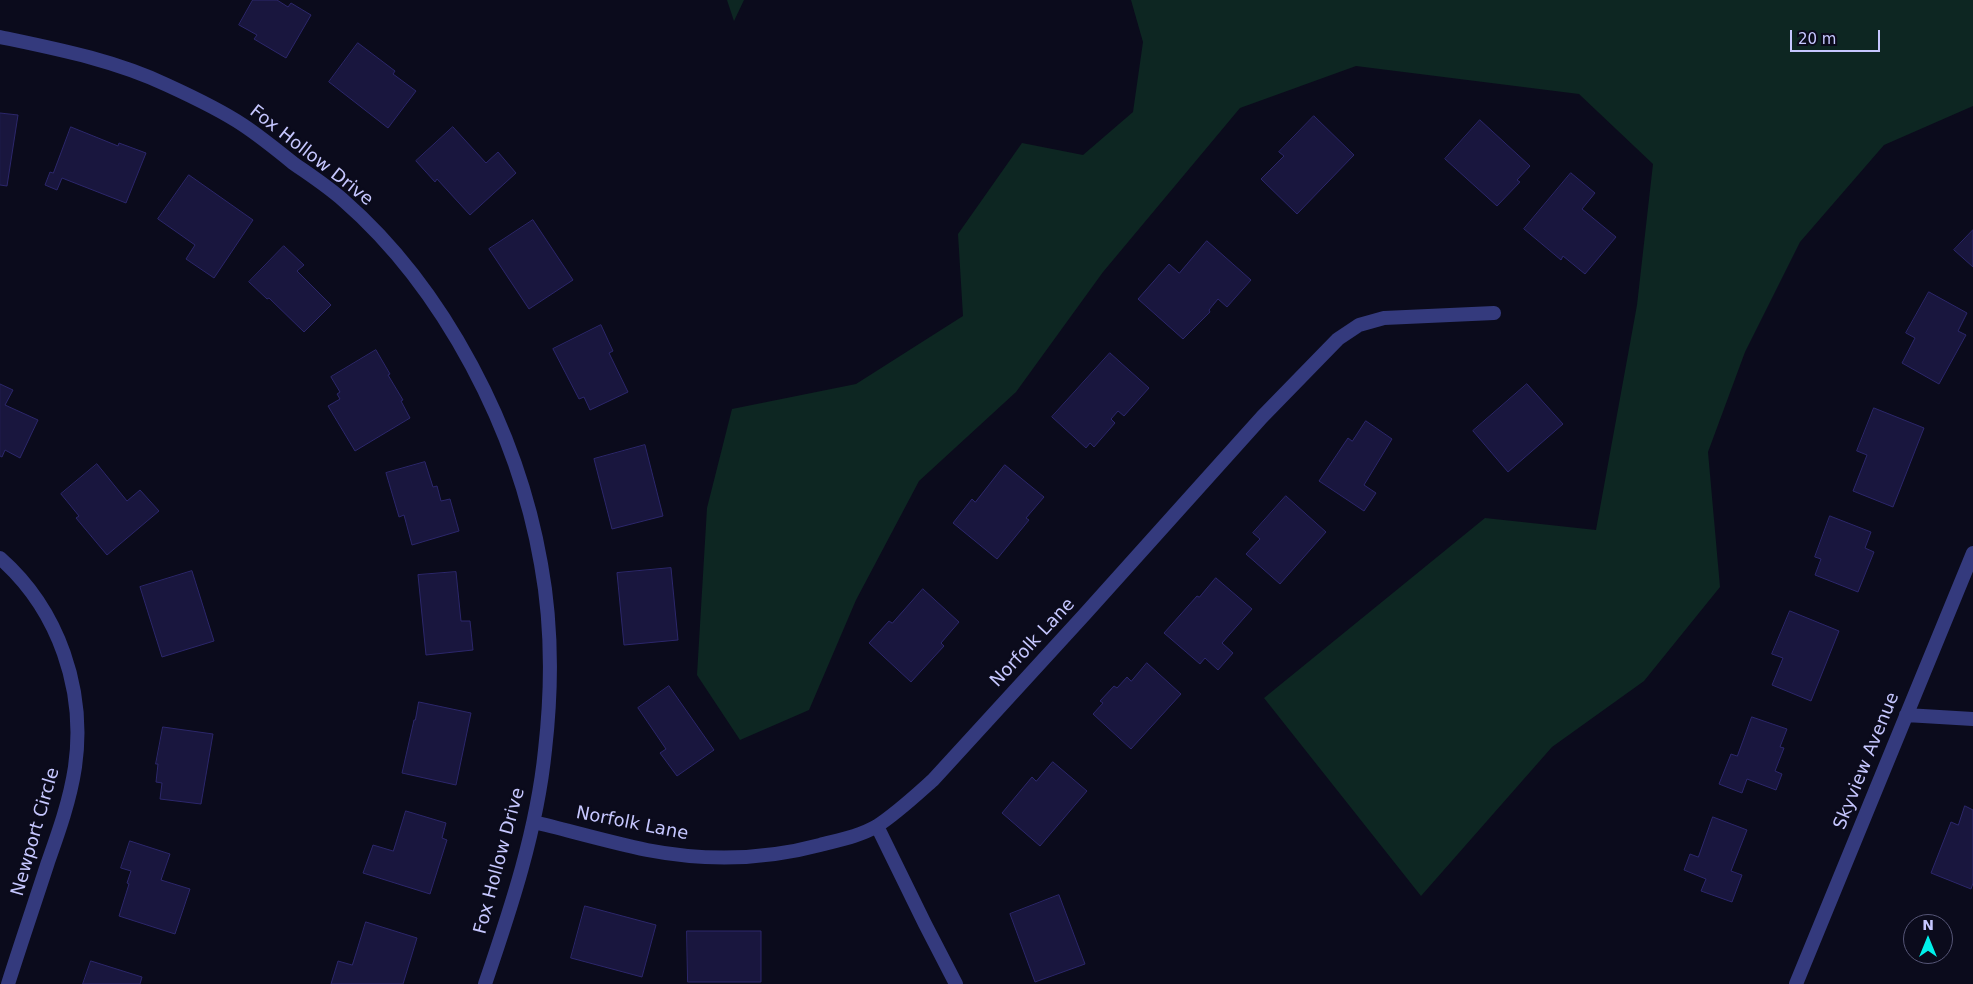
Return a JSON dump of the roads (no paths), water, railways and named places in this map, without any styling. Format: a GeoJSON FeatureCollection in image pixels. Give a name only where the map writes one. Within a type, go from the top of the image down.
{"type":"FeatureCollection","features":[{"type":"Feature","properties":{"kind":"street","name":"Fox Hollow Drive"},"geometry":{"type":"LineString","coordinates":[[0,37],[118,65],[166,84],[242,124],[342,199],[372,228],[417,280],[456,339],[492,406],[525,494],[541,564],[546,605],[549,671],[545,750],[534,822],[485,984]]}},
{"type":"Feature","properties":{"kind":"street","name":"Norfolk Lane"},"geometry":{"type":"LineString","coordinates":[[534,822],[648,850],[689,855],[748,857],[794,852],[847,838],[877,826],[932,780],[1086,614],[1262,417],[1338,339],[1359,325],[1384,318],[1494,313]]}},
{"type":"Feature","properties":{"kind":"street","name":"Skyview Avenue"},"geometry":{"type":"LineString","coordinates":[[1796,984],[1973,553]]}},
{"type":"Feature","properties":{"kind":"street","name":"Newport Circle"},"geometry":{"type":"LineString","coordinates":[[0,558],[12,569],[36,599],[56,631],[69,667],[78,726],[75,766],[68,802],[8,984]]}},
{"type":"Feature","properties":{"kind":"street"},"geometry":{"type":"LineString","coordinates":[[1906,715],[1973,718]]}},
{"type":"Feature","properties":{"kind":"street"},"geometry":{"type":"LineString","coordinates":[[877,826],[924,924],[956,984]]}}]}
